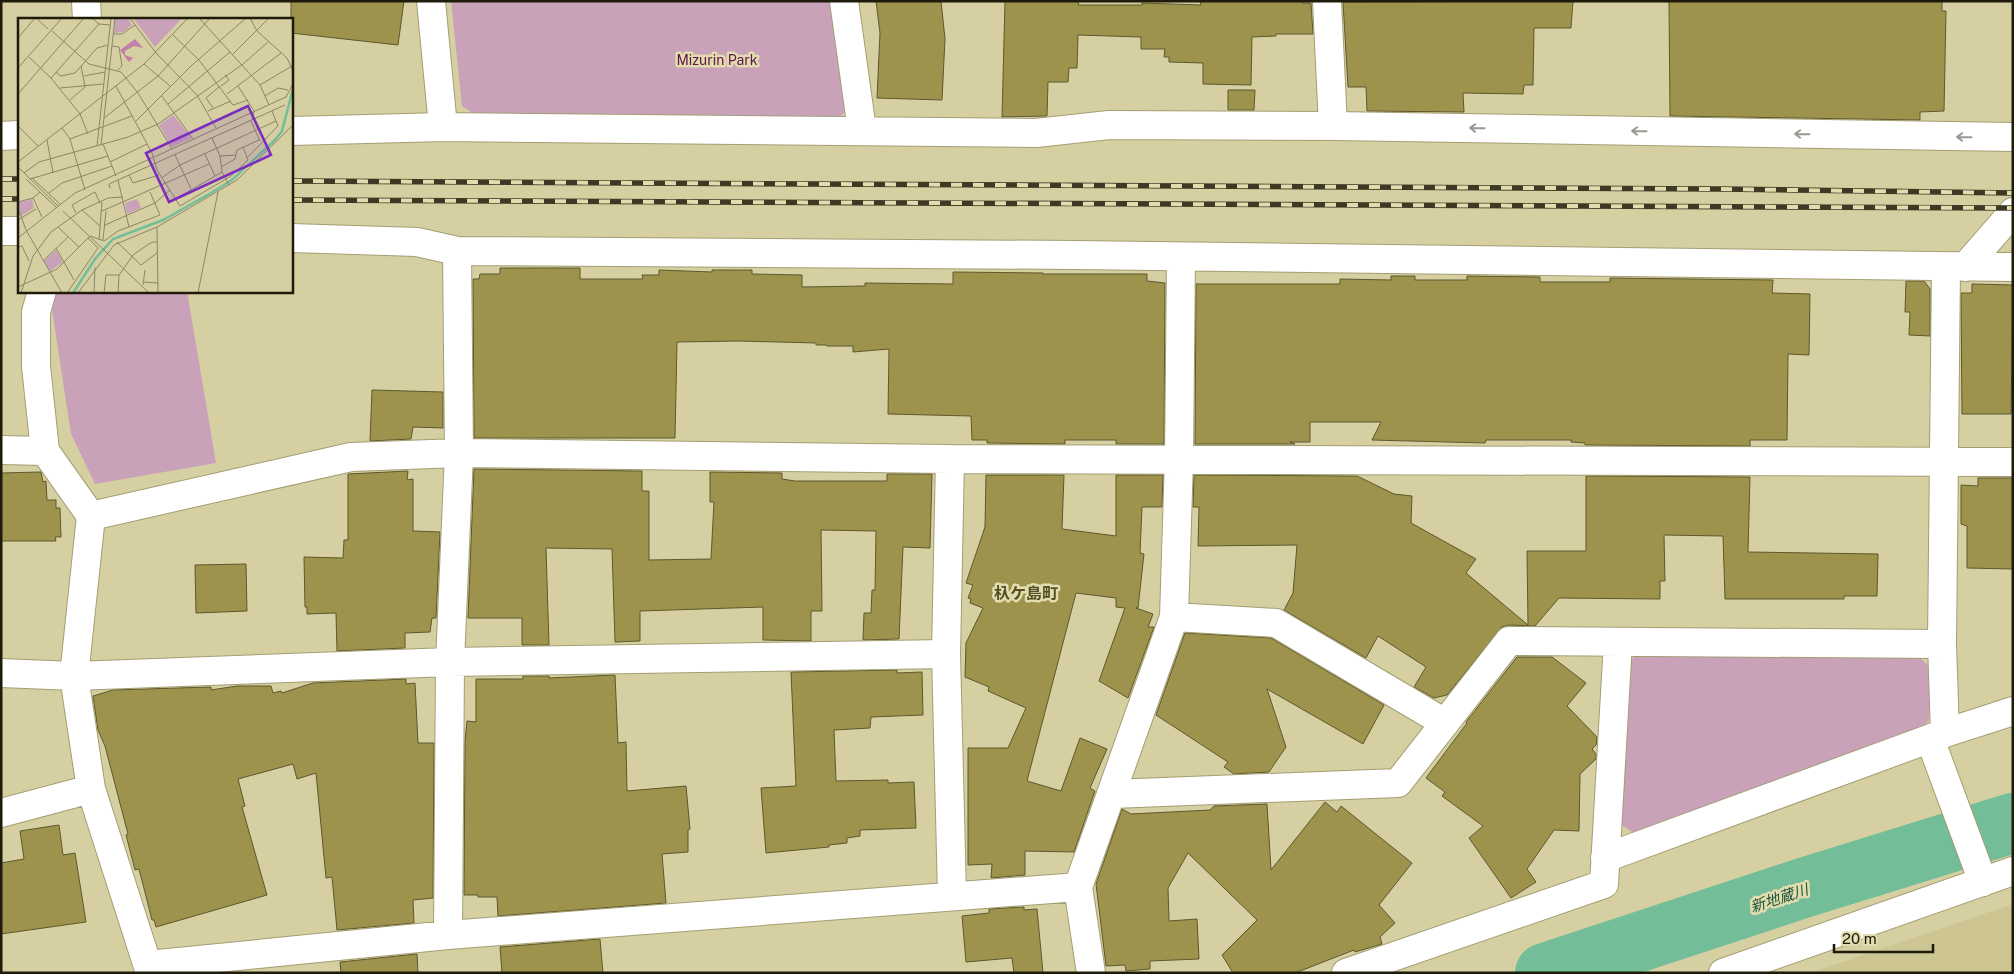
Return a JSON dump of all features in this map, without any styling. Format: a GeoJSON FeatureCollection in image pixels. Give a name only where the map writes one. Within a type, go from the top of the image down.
{"type":"FeatureCollection","features":[{"type":"Feature","properties":{"kind":"street"},"geometry":{"type":"LineString","coordinates":[[86,1],[87,18]]}},
{"type":"Feature","properties":{"kind":"street"},"geometry":{"type":"LineString","coordinates":[[432,1],[443,127]]}},
{"type":"Feature","properties":{"kind":"street"},"geometry":{"type":"LineString","coordinates":[[844,1],[862,130]]}},
{"type":"Feature","properties":{"kind":"street"},"geometry":{"type":"LineString","coordinates":[[1327,1],[1333,126]]}},
{"type":"Feature","properties":{"kind":"street"},"geometry":{"type":"LineString","coordinates":[[292,130],[443,127],[1036,132],[1109,125],[1333,126],[2013,138]]}},
{"type":"Feature","properties":{"kind":"street"},"geometry":{"type":"LineString","coordinates":[[1,136],[18,135]]}},
{"type":"Feature","properties":{"kind":"street"},"geometry":{"type":"LineString","coordinates":[[1982,882],[1938,736],[1942,644],[1945,462],[1955,267],[2013,212]]}},
{"type":"Feature","properties":{"kind":"street"},"geometry":{"type":"LineString","coordinates":[[1,231],[18,231]]}},
{"type":"Feature","properties":{"kind":"street"},"geometry":{"type":"LineString","coordinates":[[292,238],[417,242],[457,251],[2013,267]]}},
{"type":"Feature","properties":{"kind":"street"},"geometry":{"type":"LineString","coordinates":[[448,935],[450,662],[459,453],[457,251]]}},
{"type":"Feature","properties":{"kind":"street"},"geometry":{"type":"LineString","coordinates":[[1091,973],[1078,887],[1174,617],[1179,459],[1181,257]]}},
{"type":"Feature","properties":{"kind":"street"},"geometry":{"type":"LineString","coordinates":[[42,292],[36,312],[36,366],[45,451],[90,516],[74,676],[91,789],[149,969],[448,935],[952,895],[1078,887]]}},
{"type":"Feature","properties":{"kind":"street"},"geometry":{"type":"LineString","coordinates":[[1,450],[45,451]]}},
{"type":"Feature","properties":{"kind":"street"},"geometry":{"type":"LineString","coordinates":[[90,516],[351,457],[459,453],[950,459],[2013,462]]}},
{"type":"Feature","properties":{"kind":"street"},"geometry":{"type":"LineString","coordinates":[[950,459],[946,654],[952,895]]}},
{"type":"Feature","properties":{"kind":"street"},"geometry":{"type":"LineString","coordinates":[[1174,617],[1276,624],[1445,723]]}},
{"type":"Feature","properties":{"kind":"street"},"geometry":{"type":"LineString","coordinates":[[1112,794],[1398,783],[1510,641],[1942,644]]}},
{"type":"Feature","properties":{"kind":"street"},"geometry":{"type":"LineString","coordinates":[[1346,973],[1604,884],[1618,642]]}},
{"type":"Feature","properties":{"kind":"street"},"geometry":{"type":"LineString","coordinates":[[1,673],[74,676],[450,662],[946,654]]}},
{"type":"Feature","properties":{"kind":"street"},"geometry":{"type":"LineString","coordinates":[[1605,858],[1938,736],[2013,712]]}},
{"type":"Feature","properties":{"kind":"street"},"geometry":{"type":"LineString","coordinates":[[1,813],[91,789]]}},
{"type":"Feature","properties":{"kind":"street"},"geometry":{"type":"LineString","coordinates":[[1723,973],[2013,871]]}},
{"type":"Feature","properties":{"kind":"shaded area"},"geometry":{"type":"Polygon","coordinates":[[[2013,904],[2013,973],[1810,973],[2013,904]]]}},
{"type":"Feature","properties":{"kind":"green space","name":"Mizurin Park"},"geometry":{"type":"Polygon","coordinates":[[[451,1],[833,1],[848,109],[837,120],[477,116],[462,106],[451,1]]]}},
{"type":"Feature","properties":{"kind":"green space"},"geometry":{"type":"Polygon","coordinates":[[[55,292],[187,292],[216,463],[95,484],[71,434],[51,303],[55,292]]]}},
{"type":"Feature","properties":{"kind":"green space"},"geometry":{"type":"Polygon","coordinates":[[[1918,656],[1929,666],[1929,720],[1920,732],[1639,836],[1617,822],[1622,670],[1634,657],[1918,656]]]}},
{"type":"Feature","properties":{"kind":"building"},"geometry":{"type":"Polygon","coordinates":[[[291,1],[404,1],[398,45],[292,33],[291,1]]]}},
{"type":"Feature","properties":{"kind":"building"},"geometry":{"type":"Polygon","coordinates":[[[876,1],[941,1],[945,39],[942,100],[877,98],[880,33],[876,1]]]}},
{"type":"Feature","properties":{"kind":"building"},"geometry":{"type":"Polygon","coordinates":[[[1005,1],[1079,1],[1078,5],[1142,5],[1142,3],[1201,5],[1200,1],[1302,1],[1302,3],[1311,3],[1313,34],[1276,34],[1276,36],[1252,37],[1251,85],[1203,84],[1203,63],[1169,62],[1169,57],[1164,57],[1165,49],[1141,49],[1141,37],[1078,35],[1077,68],[1069,68],[1068,82],[1048,82],[1047,116],[1002,117],[1005,1]]]}},
{"type":"Feature","properties":{"kind":"building"},"geometry":{"type":"Polygon","coordinates":[[[1573,1],[1571,28],[1534,28],[1533,85],[1524,85],[1523,94],[1463,93],[1464,112],[1367,111],[1366,87],[1348,87],[1343,2],[1573,1]]]}},
{"type":"Feature","properties":{"kind":"building"},"geometry":{"type":"Polygon","coordinates":[[[1669,1],[1942,1],[1942,11],[1946,11],[1944,111],[1920,112],[1920,120],[1670,116],[1669,1]]]}},
{"type":"Feature","properties":{"kind":"building"},"geometry":{"type":"Polygon","coordinates":[[[1228,90],[1255,90],[1254,110],[1228,110],[1228,90]]]}},
{"type":"Feature","properties":{"kind":"building"},"geometry":{"type":"Polygon","coordinates":[[[500,268],[580,268],[580,279],[643,279],[642,275],[659,275],[659,270],[712,272],[712,270],[752,270],[752,274],[802,275],[802,287],[865,286],[865,283],[953,284],[953,272],[1147,274],[1147,281],[1165,283],[1164,444],[1116,444],[1116,440],[1065,440],[1065,444],[987,443],[987,440],[972,440],[971,416],[888,414],[889,349],[853,352],[853,346],[738,341],[677,342],[675,438],[474,438],[473,279],[479,279],[480,274],[500,274],[500,268]]]}},
{"type":"Feature","properties":{"kind":"building"},"geometry":{"type":"Polygon","coordinates":[[[1391,276],[1415,276],[1415,280],[1467,280],[1467,276],[1540,277],[1540,282],[1610,282],[1610,278],[1773,280],[1772,293],[1810,294],[1809,355],[1788,354],[1787,440],[1750,440],[1750,446],[1585,445],[1585,443],[1571,442],[1571,440],[1486,440],[1485,443],[1372,440],[1381,422],[1310,422],[1310,442],[1290,442],[1295,444],[1195,444],[1196,284],[1340,284],[1340,279],[1391,280],[1391,276]]]}},
{"type":"Feature","properties":{"kind":"building"},"geometry":{"type":"Polygon","coordinates":[[[1906,281],[1924,281],[1930,289],[1930,336],[1909,335],[1910,312],[1905,312],[1906,281]]]}},
{"type":"Feature","properties":{"kind":"building"},"geometry":{"type":"Polygon","coordinates":[[[1972,284],[2013,285],[2011,414],[1962,414],[1961,293],[1972,293],[1972,284]]]}},
{"type":"Feature","properties":{"kind":"building"},"geometry":{"type":"Polygon","coordinates":[[[372,390],[443,392],[443,428],[413,427],[411,439],[370,441],[372,390]]]}},
{"type":"Feature","properties":{"kind":"building"},"geometry":{"type":"Polygon","coordinates":[[[474,469],[642,471],[642,491],[649,491],[649,560],[711,559],[714,502],[710,502],[710,472],[782,473],[782,479],[795,481],[887,481],[887,474],[932,474],[930,548],[903,547],[899,639],[863,640],[864,613],[871,613],[872,590],[875,590],[876,531],[821,530],[822,611],[811,611],[811,641],[763,640],[763,607],[640,611],[640,641],[615,642],[612,549],[546,548],[549,645],[522,645],[522,618],[468,618],[474,469]]]}},
{"type":"Feature","properties":{"kind":"building"},"geometry":{"type":"Polygon","coordinates":[[[408,471],[407,480],[413,479],[413,531],[440,532],[436,618],[432,618],[430,632],[405,633],[405,648],[337,651],[336,613],[307,614],[307,607],[305,607],[304,557],[343,558],[344,540],[348,540],[348,474],[408,471]]]}},
{"type":"Feature","properties":{"kind":"building"},"geometry":{"type":"Polygon","coordinates":[[[41,472],[43,482],[46,481],[47,500],[56,500],[56,508],[60,508],[61,537],[55,537],[56,541],[1,541],[1,473],[41,472]]]}},
{"type":"Feature","properties":{"kind":"building"},"geometry":{"type":"Polygon","coordinates":[[[986,475],[1064,475],[1062,529],[1116,536],[1116,475],[1163,475],[1162,507],[1142,507],[1140,553],[1144,554],[1138,608],[1136,608],[1153,614],[1148,627],[1154,627],[1128,698],[1099,681],[1125,608],[1116,607],[1116,598],[1076,593],[1027,781],[1061,791],[1080,738],[1107,749],[1090,788],[1095,791],[1074,852],[1025,851],[1025,875],[991,878],[992,864],[968,865],[968,748],[1008,748],[1026,708],[988,691],[989,687],[965,677],[966,643],[983,608],[970,603],[971,599],[968,598],[973,585],[966,583],[985,527],[986,475]]]}},
{"type":"Feature","properties":{"kind":"building"},"geometry":{"type":"Polygon","coordinates":[[[1194,475],[1357,476],[1394,494],[1412,496],[1411,523],[1476,559],[1466,573],[1528,625],[1527,551],[1586,551],[1586,476],[1750,477],[1748,552],[1878,554],[1877,596],[1844,596],[1844,599],[1725,599],[1723,536],[1664,535],[1665,581],[1660,581],[1660,599],[1559,598],[1535,626],[1509,625],[1502,627],[1447,695],[1434,698],[1414,687],[1426,667],[1378,636],[1366,658],[1284,610],[1293,593],[1297,545],[1198,546],[1199,507],[1193,507],[1194,475]]]}},
{"type":"Feature","properties":{"kind":"building"},"geometry":{"type":"Polygon","coordinates":[[[1978,478],[2013,478],[2013,569],[1967,568],[1967,526],[1961,524],[1961,485],[1978,486],[1978,478]]]}},
{"type":"Feature","properties":{"kind":"building"},"geometry":{"type":"Polygon","coordinates":[[[246,564],[247,611],[196,613],[195,565],[246,564]]]}},
{"type":"Feature","properties":{"kind":"building"},"geometry":{"type":"Polygon","coordinates":[[[1185,633],[1271,638],[1384,705],[1363,744],[1267,689],[1286,747],[1269,772],[1234,774],[1224,767],[1228,762],[1156,715],[1185,633]]]}},
{"type":"Feature","properties":{"kind":"building"},"geometry":{"type":"Polygon","coordinates":[[[1517,657],[1552,657],[1586,683],[1567,706],[1597,737],[1596,745],[1592,749],[1596,754],[1596,759],[1580,774],[1579,831],[1554,830],[1527,869],[1536,882],[1511,898],[1469,838],[1483,826],[1442,796],[1445,792],[1426,778],[1466,722],[1517,657]]]}},
{"type":"Feature","properties":{"kind":"building"},"geometry":{"type":"Polygon","coordinates":[[[897,670],[897,673],[922,672],[923,715],[871,717],[870,728],[834,730],[836,781],[888,780],[888,783],[914,782],[916,828],[860,830],[860,836],[847,838],[847,843],[829,845],[829,847],[766,853],[761,788],[796,786],[791,672],[897,670]]]}},
{"type":"Feature","properties":{"kind":"building"},"geometry":{"type":"Polygon","coordinates":[[[615,675],[618,743],[626,742],[627,791],[686,786],[690,829],[688,830],[688,852],[662,854],[666,903],[498,916],[497,897],[464,895],[465,742],[467,721],[476,722],[476,679],[523,679],[523,676],[549,676],[549,678],[615,675]]]}},
{"type":"Feature","properties":{"kind":"building"},"geometry":{"type":"Polygon","coordinates":[[[406,679],[406,684],[415,683],[418,743],[434,743],[433,898],[413,900],[414,923],[337,930],[332,877],[326,878],[316,773],[297,779],[293,764],[238,779],[245,806],[242,807],[267,895],[156,927],[154,920],[152,920],[139,869],[135,870],[126,835],[128,834],[105,746],[98,730],[93,696],[113,690],[211,687],[211,690],[237,686],[271,686],[273,693],[281,691],[282,693],[313,683],[406,679]]]}},
{"type":"Feature","properties":{"kind":"building"},"geometry":{"type":"Polygon","coordinates":[[[1325,802],[1337,812],[1341,806],[1412,863],[1379,905],[1395,923],[1380,937],[1382,944],[1355,952],[1354,950],[1295,973],[1233,973],[1222,955],[1257,920],[1188,853],[1168,888],[1169,921],[1197,919],[1199,959],[1150,961],[1150,969],[1126,971],[1125,965],[1106,966],[1096,884],[1122,809],[1131,814],[1210,810],[1214,806],[1267,804],[1271,870],[1325,802]]]}},
{"type":"Feature","properties":{"kind":"building"},"geometry":{"type":"Polygon","coordinates":[[[59,825],[63,855],[75,853],[86,922],[1,934],[1,863],[24,859],[20,831],[59,825]]]}},
{"type":"Feature","properties":{"kind":"building"},"geometry":{"type":"Polygon","coordinates":[[[1024,907],[1024,910],[1037,909],[1043,973],[1014,973],[1012,958],[966,962],[962,916],[989,913],[989,909],[1024,907]]]}},
{"type":"Feature","properties":{"kind":"building"},"geometry":{"type":"Polygon","coordinates":[[[600,939],[603,973],[502,973],[500,947],[600,939]]]}},
{"type":"Feature","properties":{"kind":"building"},"geometry":{"type":"Polygon","coordinates":[[[417,954],[418,973],[341,973],[340,962],[417,954]]]}},
{"type":"Feature","properties":{"kind":"waterway","name":"新地蔵川"},"geometry":{"type":"LineString","coordinates":[[1545,973],[1803,888],[2013,823]]}},
{"type":"Feature","properties":{"kind":"railway"},"geometry":{"type":"LineString","coordinates":[[1,179],[18,179]]}},
{"type":"Feature","properties":{"kind":"railway"},"geometry":{"type":"LineString","coordinates":[[292,181],[1718,189],[2013,193]]}},
{"type":"Feature","properties":{"kind":"railway"},"geometry":{"type":"LineString","coordinates":[[1,199],[18,199]]}},
{"type":"Feature","properties":{"kind":"railway"},"geometry":{"type":"LineString","coordinates":[[292,200],[2013,208]]}},
{"type":"Feature","properties":{"kind":"district","name":"杁ケ島町"},"geometry":{"type":"Point","coordinates":[1026,593]}}]}
